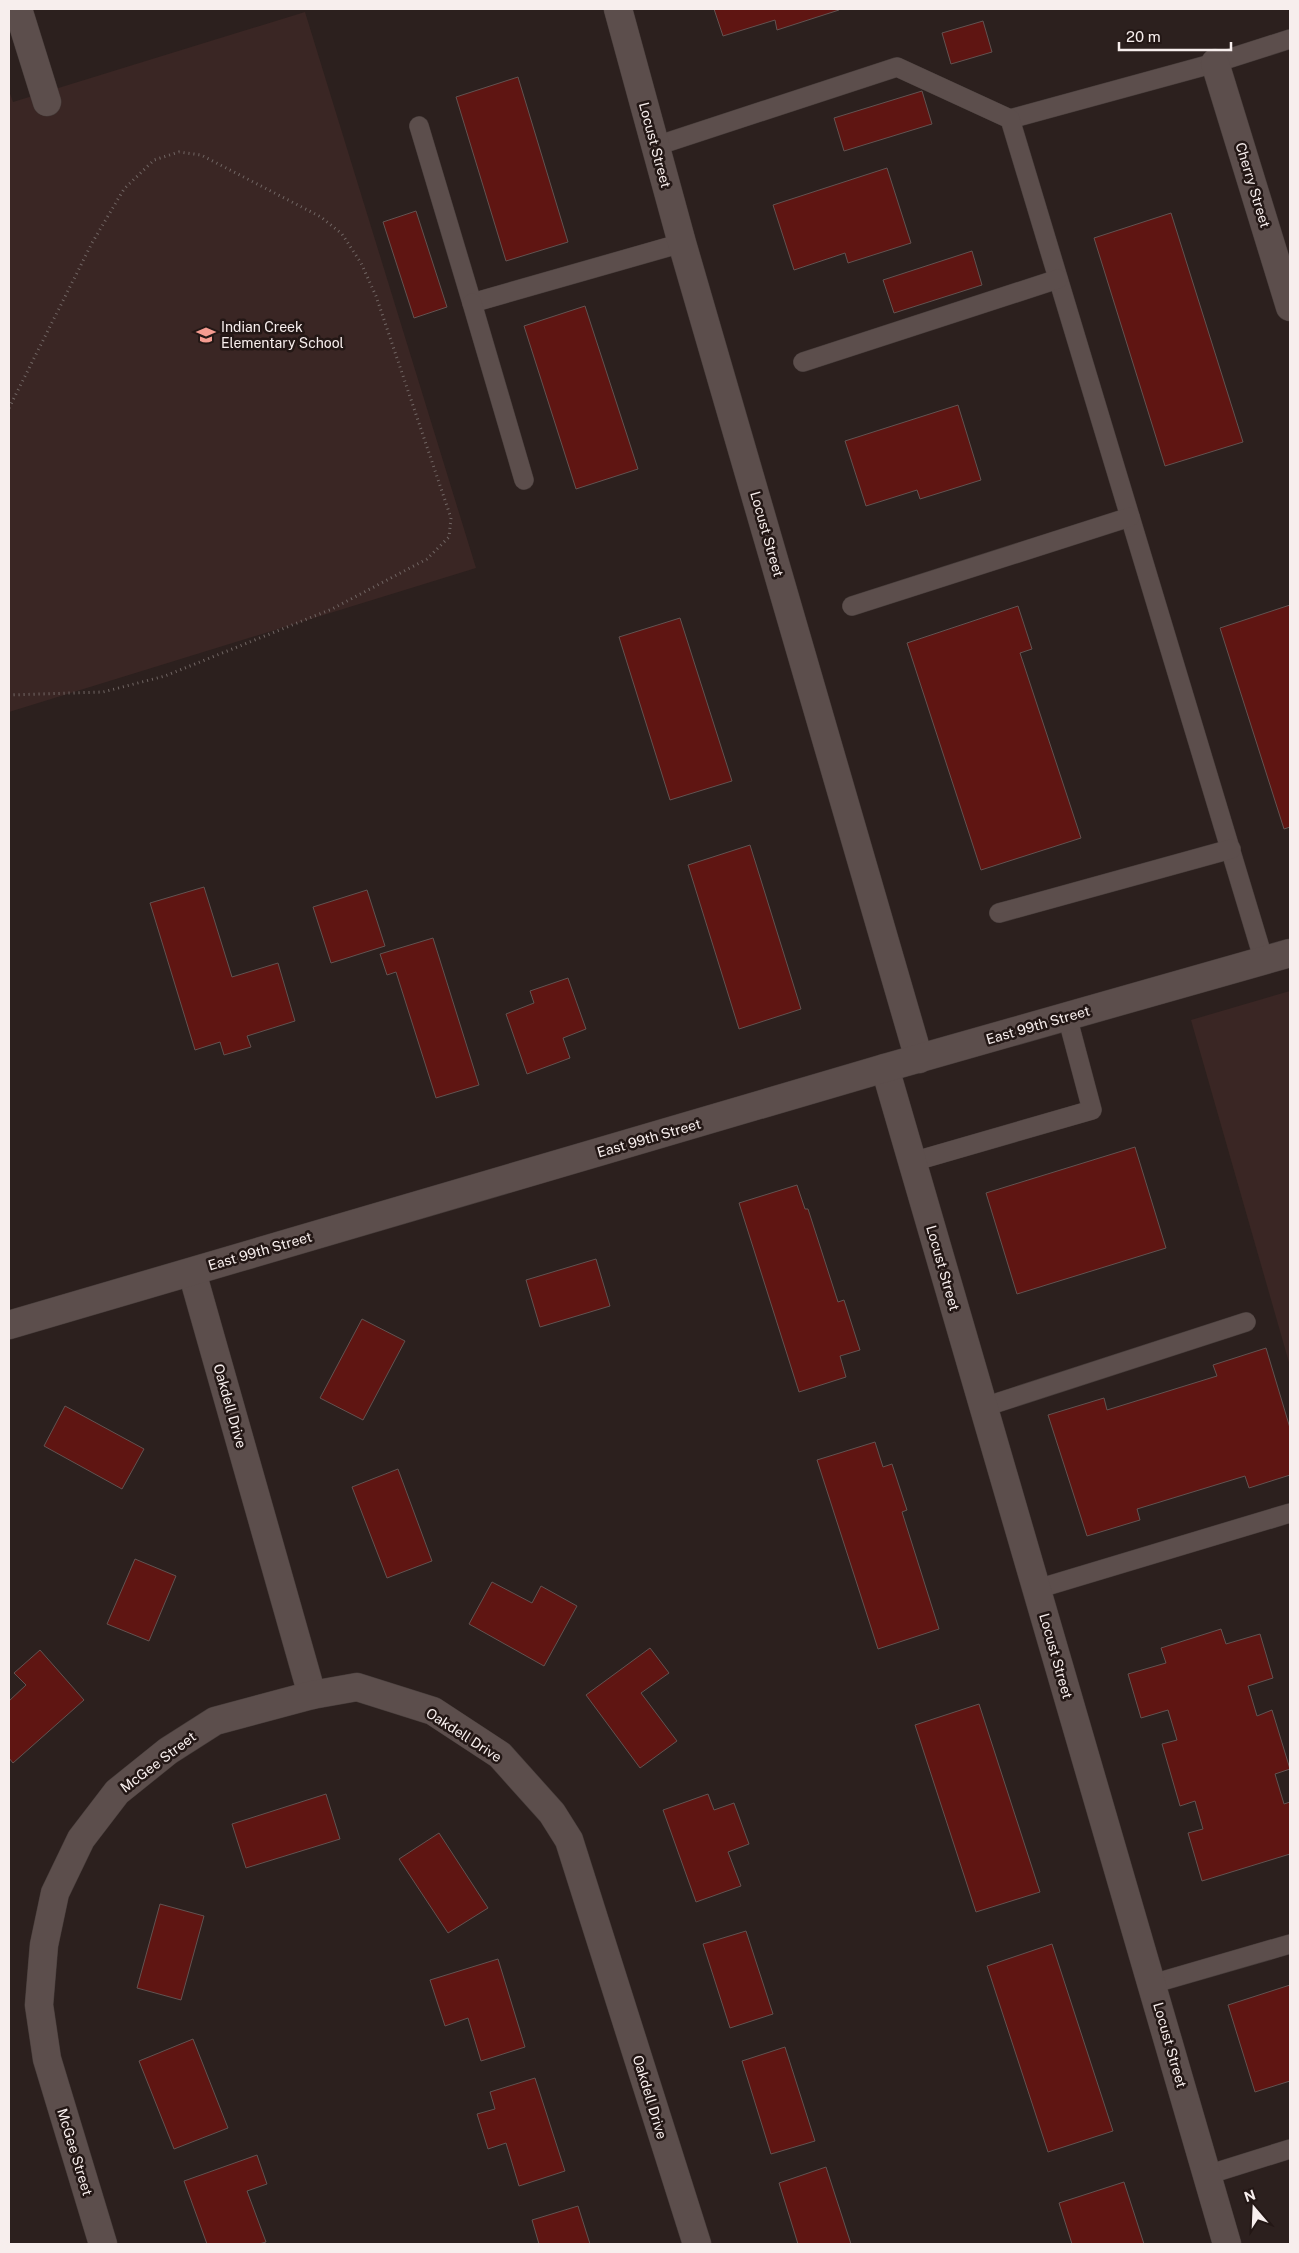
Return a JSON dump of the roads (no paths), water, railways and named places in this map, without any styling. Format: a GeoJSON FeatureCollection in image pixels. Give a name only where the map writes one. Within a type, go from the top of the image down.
{"type":"FeatureCollection","features":[{"type":"Feature","properties":{"kind":"street"},"geometry":{"type":"LineString","coordinates":[[18,9],[47,102]]}},
{"type":"Feature","properties":{"kind":"street","name":"Locust Street"},"geometry":{"type":"LineString","coordinates":[[618,9],[682,243],[919,1059]]}},
{"type":"Feature","properties":{"kind":"street","name":"Cherry Street"},"geometry":{"type":"LineString","coordinates":[[1215,63],[1290,307]]}},
{"type":"Feature","properties":{"kind":"street","name":"East 99th Street"},"geometry":{"type":"LineString","coordinates":[[9,1325],[885,1068],[1290,953]]}},
{"type":"Feature","properties":{"kind":"street","name":"Locust Street"},"geometry":{"type":"LineString","coordinates":[[885,1068],[1228,2244]]}},
{"type":"Feature","properties":{"kind":"street","name":"Oakdell Drive"},"geometry":{"type":"LineString","coordinates":[[192,1272],[312,1695],[357,1687],[433,1711],[500,1755],[552,1813],[569,1840],[697,2244]]}},
{"type":"Feature","properties":{"kind":"street","name":"McGee Street"},"geometry":{"type":"LineString","coordinates":[[103,2244],[45,2050],[39,2005],[44,1945],[55,1893],[81,1839],[117,1792],[168,1751],[216,1721],[312,1695]]}},
{"type":"Feature","properties":{"kind":"lane"},"geometry":{"type":"LineString","coordinates":[[656,146],[897,67],[1010,118],[1215,63],[1290,39]]}},
{"type":"Feature","properties":{"kind":"lane"},"geometry":{"type":"LineString","coordinates":[[1010,118],[1264,961]]}},
{"type":"Feature","properties":{"kind":"lane"},"geometry":{"type":"LineString","coordinates":[[419,126],[524,480]]}},
{"type":"Feature","properties":{"kind":"lane"},"geometry":{"type":"LineString","coordinates":[[472,303],[682,243]]}},
{"type":"Feature","properties":{"kind":"lane"},"geometry":{"type":"LineString","coordinates":[[803,362],[1058,279]]}},
{"type":"Feature","properties":{"kind":"lane"},"geometry":{"type":"LineString","coordinates":[[852,606],[1130,517]]}},
{"type":"Feature","properties":{"kind":"lane"},"geometry":{"type":"LineString","coordinates":[[999,913],[1231,850]]}},
{"type":"Feature","properties":{"kind":"lane"},"geometry":{"type":"LineString","coordinates":[[912,1162],[1092,1110],[1067,1016]]}},
{"type":"Feature","properties":{"kind":"lane"},"geometry":{"type":"LineString","coordinates":[[984,1407],[1246,1322]]}},
{"type":"Feature","properties":{"kind":"lane"},"geometry":{"type":"LineString","coordinates":[[1037,1589],[1290,1513]]}},
{"type":"Feature","properties":{"kind":"lane"},"geometry":{"type":"LineString","coordinates":[[1152,1984],[1290,1944]]}},
{"type":"Feature","properties":{"kind":"lane"},"geometry":{"type":"LineString","coordinates":[[1207,2175],[1290,2149]]}},
{"type":"Feature","properties":{"kind":"place","name":"Indian Creek Elementary School"},"geometry":{"type":"Point","coordinates":[206,335]}}]}
